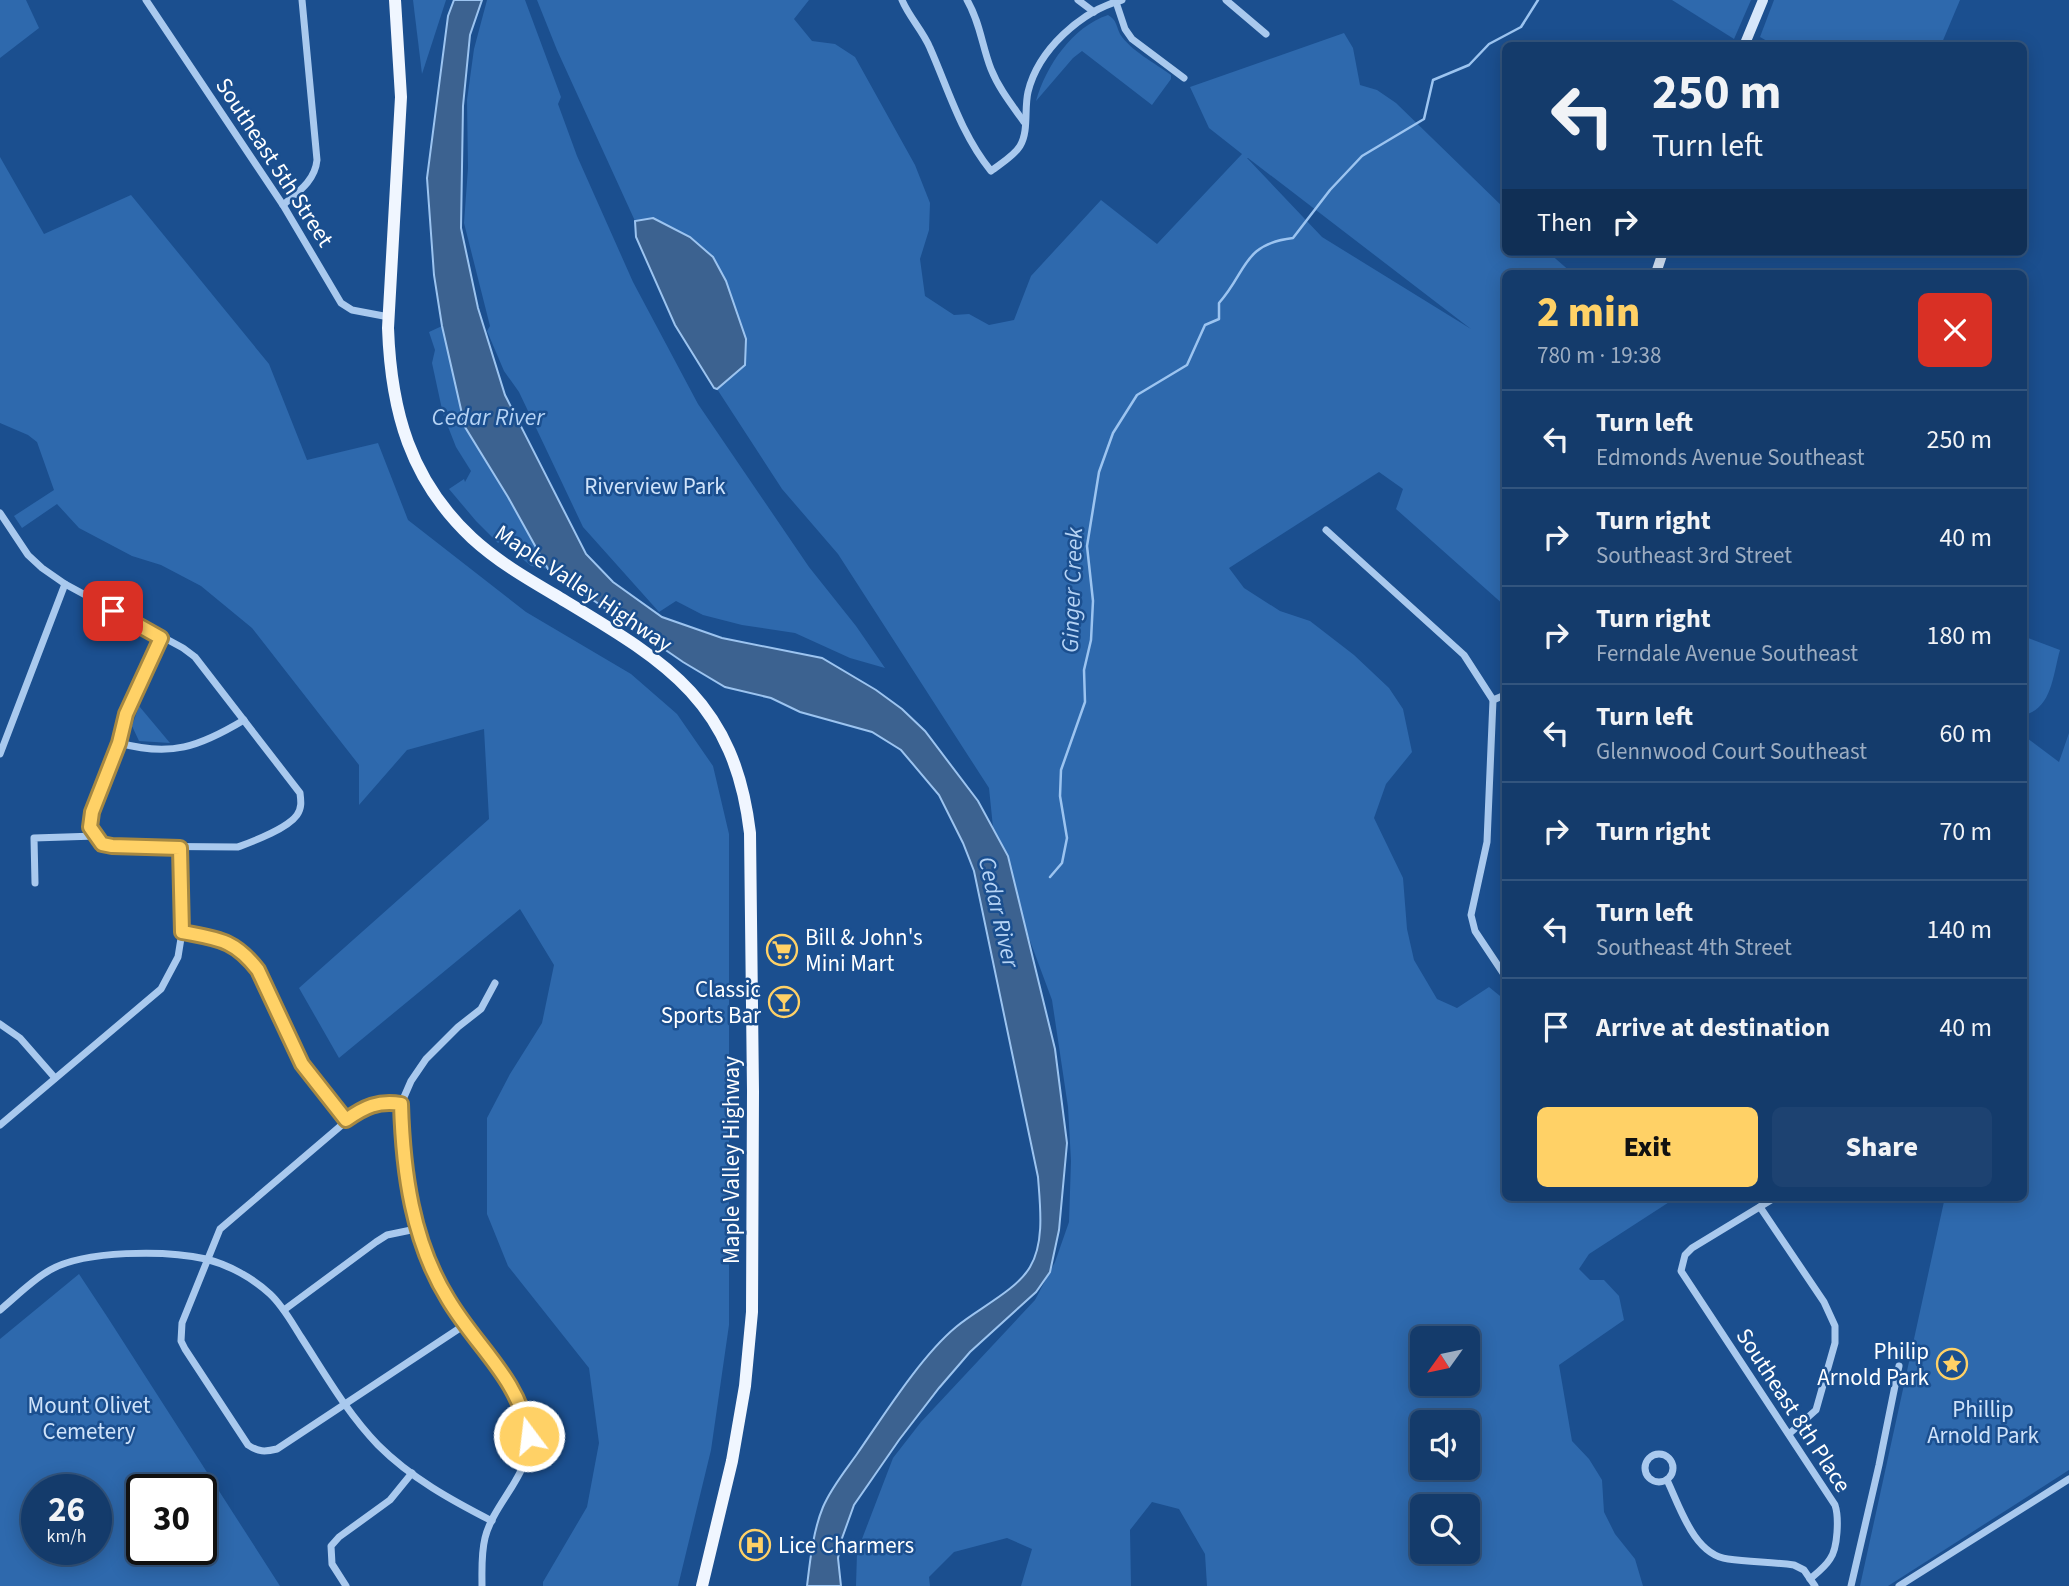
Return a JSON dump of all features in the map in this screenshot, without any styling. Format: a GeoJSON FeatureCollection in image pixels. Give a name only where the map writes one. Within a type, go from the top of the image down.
{"type":"FeatureCollection","features":[{"type":"Feature","properties":{"kind":"main road","name":"Maple Valley Highway"},"geometry":{"type":"LineString","coordinates":[[395,0],[401,97],[389,317],[390,363],[395,401],[413,456],[435,496],[471,538],[491,555],[624,636],[653,656],[696,696],[729,746],[744,792],[750,834],[752,1312],[745,1386],[732,1461],[702,1586]]}},
{"type":"Feature","properties":{"kind":"street","name":"Southeast 5th Street"},"geometry":{"type":"LineString","coordinates":[[146,0],[283,205],[341,303],[352,310],[389,317]]}},
{"type":"Feature","properties":{"kind":"street"},"geometry":{"type":"LineString","coordinates":[[283,205],[310,181],[316,170],[317,160],[302,0]]}},
{"type":"Feature","properties":{"kind":"street"},"geometry":{"type":"LineString","coordinates":[[902,0],[929,45],[956,114],[976,153],[991,171],[1020,146],[1028,92],[1042,60],[1069,30],[1094,12],[1119,1],[1125,30],[1132,39],[1184,78]]}},
{"type":"Feature","properties":{"kind":"street"},"geometry":{"type":"LineString","coordinates":[[967,0],[981,31],[991,68],[1025,122]]}},
{"type":"Feature","properties":{"kind":"street"},"geometry":{"type":"LineString","coordinates":[[1078,0],[1094,12]]}},
{"type":"Feature","properties":{"kind":"street"},"geometry":{"type":"LineString","coordinates":[[1226,0],[1266,34]]}},
{"type":"Feature","properties":{"kind":"street"},"geometry":{"type":"LineString","coordinates":[[1746,42],[1763,0]]}},
{"type":"Feature","properties":{"kind":"street"},"geometry":{"type":"LineString","coordinates":[[0,513],[29,555],[65,584],[195,657],[293,781],[300,793],[302,805],[297,815],[254,841],[238,847],[112,846],[102,844],[90,827],[92,812],[119,743],[126,714],[161,638]]}},
{"type":"Feature","properties":{"kind":"street"},"geometry":{"type":"LineString","coordinates":[[0,529],[8,524]]}},
{"type":"Feature","properties":{"kind":"street"},"geometry":{"type":"LineString","coordinates":[[1326,530],[1464,655],[1493,699],[1487,842],[1471,915],[1475,931],[1502,972]]}},
{"type":"Feature","properties":{"kind":"street"},"geometry":{"type":"LineString","coordinates":[[0,754],[65,584]]}},
{"type":"Feature","properties":{"kind":"street"},"geometry":{"type":"LineString","coordinates":[[1493,699],[1502,696]]}},
{"type":"Feature","properties":{"kind":"street"},"geometry":{"type":"LineString","coordinates":[[119,743],[162,751],[186,748],[213,738],[244,720]]}},
{"type":"Feature","properties":{"kind":"street"},"geometry":{"type":"LineString","coordinates":[[35,883],[34,838],[96,836]]}},
{"type":"Feature","properties":{"kind":"street"},"geometry":{"type":"LineString","coordinates":[[0,1125],[161,989],[178,957],[182,932],[180,848]]}},
{"type":"Feature","properties":{"kind":"street"},"geometry":{"type":"LineString","coordinates":[[182,932],[219,939],[238,948],[248,958],[258,970],[302,1064],[346,1120]]}},
{"type":"Feature","properties":{"kind":"street"},"geometry":{"type":"LineString","coordinates":[[482,1586],[484,1544],[492,1521],[527,1460],[529,1436],[518,1396],[449,1303],[416,1229],[404,1155],[401,1104],[411,1080],[426,1059],[458,1027],[481,1009],[495,983]]}},
{"type":"Feature","properties":{"kind":"street"},"geometry":{"type":"LineString","coordinates":[[0,1024],[20,1038],[55,1077]]}},
{"type":"Feature","properties":{"kind":"street"},"geometry":{"type":"LineString","coordinates":[[401,1104],[387,1101],[374,1104],[346,1120],[220,1229],[182,1323],[181,1341],[248,1445],[257,1451],[265,1451],[277,1449],[466,1324]]}},
{"type":"Feature","properties":{"kind":"street"},"geometry":{"type":"LineString","coordinates":[[1770,1201],[1760,1207],[1824,1302],[1835,1326],[1835,1343],[1816,1410],[1788,1434]]}},
{"type":"Feature","properties":{"kind":"street","name":"Southeast 8th Place"},"geometry":{"type":"LineString","coordinates":[[1760,1207],[1692,1248],[1685,1255],[1681,1271],[1830,1494],[1838,1516],[1833,1554],[1812,1582]]}},
{"type":"Feature","properties":{"kind":"street"},"geometry":{"type":"LineString","coordinates":[[284,1310],[387,1235],[416,1229]]}},
{"type":"Feature","properties":{"kind":"street"},"geometry":{"type":"LineString","coordinates":[[0,1310],[50,1270],[80,1259],[107,1254],[208,1259],[240,1272],[271,1295],[284,1310],[345,1404],[377,1444],[446,1497],[492,1521]]}},
{"type":"Feature","properties":{"kind":"street"},"geometry":{"type":"LineString","coordinates":[[1851,1586],[1899,1366]]}},
{"type":"Feature","properties":{"kind":"street"},"geometry":{"type":"LineString","coordinates":[[1657,1454],[1670,1459],[1672,1473],[1667,1480],[1658,1483],[1647,1476],[1644,1467],[1648,1458],[1657,1454]]}},
{"type":"Feature","properties":{"kind":"street"},"geometry":{"type":"LineString","coordinates":[[346,1586],[332,1564],[331,1546],[340,1536],[390,1500],[412,1473]]}},
{"type":"Feature","properties":{"kind":"street"},"geometry":{"type":"LineString","coordinates":[[1899,1586],[2069,1479]]}},
{"type":"Feature","properties":{"kind":"street"},"geometry":{"type":"LineString","coordinates":[[1667,1480],[1695,1534],[1707,1550],[1726,1559],[1794,1565],[1804,1570],[1812,1582]]}},
{"type":"Feature","properties":{"kind":"green space"},"geometry":{"type":"Polygon","coordinates":[[[0,0],[26,0],[39,28],[0,58],[0,0]]]}},
{"type":"Feature","properties":{"kind":"green space"},"geometry":{"type":"Polygon","coordinates":[[[413,0],[446,0],[422,74],[413,0]]]}},
{"type":"Feature","properties":{"kind":"green space","name":"Riverview Park"},"geometry":{"type":"Polygon","coordinates":[[[487,0],[525,0],[561,97],[558,104],[577,156],[633,282],[698,404],[809,567],[885,668],[850,658],[795,633],[742,625],[703,615],[676,601],[659,612],[583,527],[519,392],[504,371],[487,331],[490,326],[464,223],[468,168],[467,100],[474,49],[487,0]]]}},
{"type":"Feature","properties":{"kind":"green space"},"geometry":{"type":"Polygon","coordinates":[[[537,0],[809,0],[794,19],[812,41],[835,44],[855,57],[915,165],[930,203],[929,230],[920,259],[925,296],[954,315],[969,314],[989,325],[1014,320],[1031,276],[1101,200],[1157,244],[1242,154],[1209,128],[1190,87],[1344,33],[1353,48],[1360,85],[1377,90],[1396,103],[1502,206],[1502,256],[1553,256],[1569,270],[1502,270],[1502,603],[1396,509],[1403,489],[1379,472],[1229,568],[1244,588],[1280,611],[1310,621],[1354,655],[1389,688],[1403,709],[1412,752],[1386,784],[1374,818],[1403,878],[1407,929],[1414,960],[1437,999],[1457,1008],[1489,987],[1502,998],[1502,1201],[1671,1201],[1589,1254],[1579,1269],[1590,1280],[1604,1280],[1619,1296],[1624,1320],[1559,1365],[1572,1441],[1589,1459],[1602,1480],[1604,1512],[1615,1534],[1635,1559],[1643,1586],[1207,1586],[1205,1554],[1179,1509],[1152,1502],[1130,1530],[1131,1586],[1021,1586],[1032,1549],[1007,1538],[954,1552],[929,1577],[930,1586],[856,1586],[857,1552],[893,1458],[921,1422],[1035,1300],[1055,1262],[1069,1222],[1071,1161],[1068,1107],[1052,1000],[995,847],[989,788],[838,554],[782,489],[717,389],[745,365],[653,218],[635,221],[537,0]],[[1248,158],[1322,237],[1471,329],[1248,158]]]}},
{"type":"Feature","properties":{"kind":"green space"},"geometry":{"type":"Polygon","coordinates":[[[1672,0],[1751,0],[1734,39],[1672,0]]]}},
{"type":"Feature","properties":{"kind":"green space"},"geometry":{"type":"Polygon","coordinates":[[[1774,0],[1960,0],[1942,42],[1769,42],[1760,37],[1774,0]]]}},
{"type":"Feature","properties":{"kind":"green space"},"geometry":{"type":"Polygon","coordinates":[[[1108,15],[1115,21],[1120,34],[1130,46],[1171,75],[1171,79],[1152,105],[1082,51],[1036,101],[1046,74],[1062,49],[1083,29],[1108,15]]]}},
{"type":"Feature","properties":{"kind":"green space"},"geometry":{"type":"Polygon","coordinates":[[[0,157],[44,234],[131,195],[269,364],[307,460],[378,443],[408,520],[526,612],[631,674],[677,714],[713,766],[729,834],[729,1325],[711,1450],[678,1586],[543,1586],[587,1507],[599,1443],[589,1368],[508,1266],[487,1214],[487,1118],[510,1074],[542,1023],[554,965],[520,909],[339,1058],[299,988],[489,819],[484,729],[407,750],[359,805],[359,765],[252,628],[201,586],[161,565],[132,556],[79,528],[57,504],[22,528],[14,516],[54,490],[37,442],[28,435],[0,423],[0,157]]]}},
{"type":"Feature","properties":{"kind":"green space"},"geometry":{"type":"Polygon","coordinates":[[[442,326],[465,427],[548,569],[531,566],[501,541],[498,543],[449,489],[464,479],[465,482],[471,471],[456,447],[443,414],[432,363],[435,350],[429,332],[442,326]]]}},
{"type":"Feature","properties":{"kind":"green space"},"geometry":{"type":"Polygon","coordinates":[[[2027,638],[2060,650],[2050,690],[2046,699],[2033,712],[2027,714],[2027,638]]]}},
{"type":"Feature","properties":{"kind":"green space"},"geometry":{"type":"Polygon","coordinates":[[[139,706],[170,743],[139,741],[132,726],[139,706]]]}},
{"type":"Feature","properties":{"kind":"green space","name":"Phillip Arnold Park"},"geometry":{"type":"Polygon","coordinates":[[[2069,733],[2069,1470],[1888,1586],[1860,1586],[1944,1201],[2027,1201],[2027,738],[2059,762],[2069,733]]]}},
{"type":"Feature","properties":{"kind":"green space","name":"Mount Olivet Cemetery"},"geometry":{"type":"Polygon","coordinates":[[[79,1274],[208,1474],[126,1474],[126,1565],[217,1565],[217,1488],[280,1586],[0,1586],[0,1339],[79,1274]]]}},
{"type":"Feature","properties":{"kind":"water","name":"Cedar River"},"geometry":{"type":"Polygon","coordinates":[[[454,0],[482,0],[470,35],[463,106],[461,228],[478,308],[505,395],[586,554],[613,582],[662,617],[722,638],[822,658],[876,690],[902,709],[925,731],[978,801],[1008,856],[1055,1049],[1067,1143],[1059,1230],[1050,1272],[1036,1292],[970,1352],[939,1388],[854,1505],[838,1558],[841,1586],[807,1586],[812,1546],[823,1507],[830,1493],[930,1354],[956,1327],[1024,1276],[1038,1246],[1038,1177],[974,871],[939,795],[901,750],[872,732],[800,712],[771,698],[725,687],[683,662],[548,569],[465,427],[442,326],[434,275],[427,178],[448,16],[454,0]]]}},
{"type":"Feature","properties":{"kind":"water"},"geometry":{"type":"Polygon","coordinates":[[[653,218],[690,237],[713,257],[726,281],[746,339],[745,365],[717,389],[675,325],[636,237],[635,221],[653,218]]]}},
{"type":"Feature","properties":{"kind":"waterway","name":"Ginger Creek"},"geometry":{"type":"LineString","coordinates":[[1050,877],[1062,863],[1067,838],[1060,796],[1061,770],[1085,702],[1084,670],[1091,640],[1093,601],[1087,546],[1099,472],[1113,433],[1137,395],[1187,365],[1205,325],[1219,319],[1219,303],[1247,261],[1264,246],[1293,238],[1330,190],[1362,156],[1424,119],[1433,80],[1469,65],[1489,44],[1521,27],[1538,0]]}},
{"type":"Feature","properties":{"kind":"place","name":"Bill & John's Mini Mart"},"geometry":{"type":"Point","coordinates":[782,950]}},
{"type":"Feature","properties":{"kind":"place","name":"Classic Sports Bar"},"geometry":{"type":"Point","coordinates":[784,1002]}},
{"type":"Feature","properties":{"kind":"place","name":"Philip Arnold Park"},"geometry":{"type":"Point","coordinates":[1952,1364]}},
{"type":"Feature","properties":{"kind":"place","name":"Lice Charmers"},"geometry":{"type":"Point","coordinates":[755,1545]}},
{"type":"Feature","properties":{"kind":"route"},"geometry":{"type":"LineString","coordinates":[[113,611],[161,638],[126,714],[119,743],[92,812],[90,827],[102,844],[180,848],[182,932],[219,939],[238,948],[248,958],[258,970],[302,1064],[346,1120],[374,1104],[387,1101],[401,1104],[404,1155],[416,1229],[427,1260],[449,1303],[518,1396],[529,1436]]}}]}
